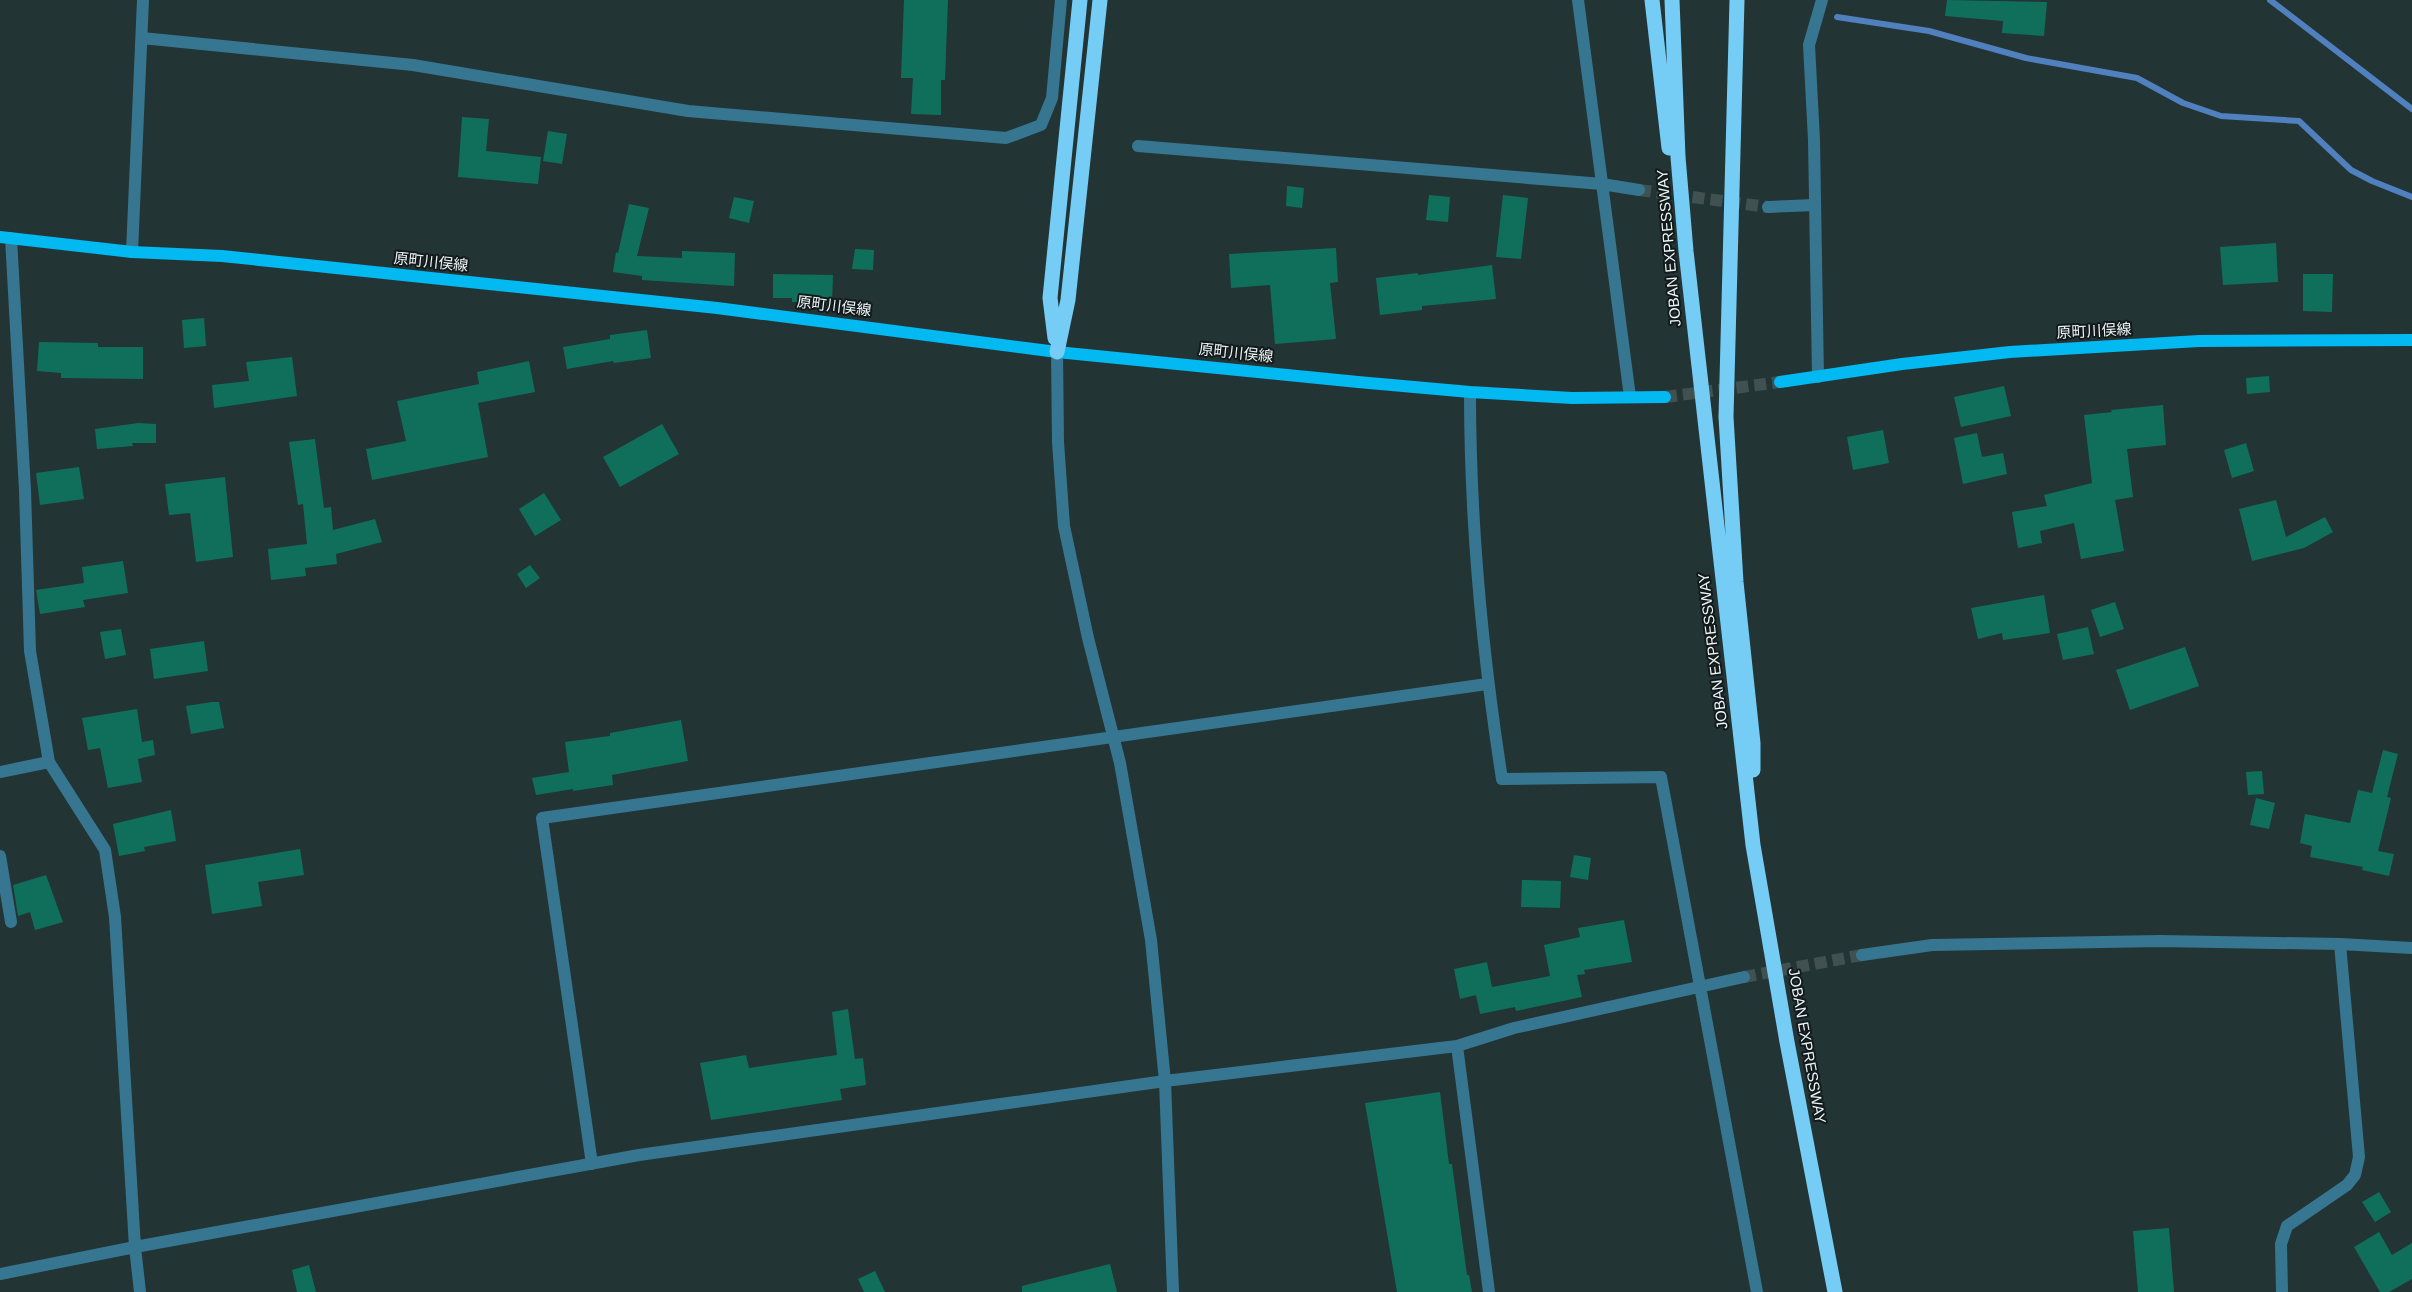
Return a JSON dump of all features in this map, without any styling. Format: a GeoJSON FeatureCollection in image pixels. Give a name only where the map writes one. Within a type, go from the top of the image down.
{"type":"FeatureCollection","features":[{"type":"Feature","properties":{"kind":"highway"},"geometry":{"type":"LineString","coordinates":[[1057,352],[1050,298],[1080,0]]}},
{"type":"Feature","properties":{"kind":"highway"},"geometry":{"type":"LineString","coordinates":[[1057,352],[1068,300],[1100,0]]}},
{"type":"Feature","properties":{"kind":"highway"},"geometry":{"type":"LineString","coordinates":[[1652,0],[1670,159],[1686,251]]}},
{"type":"Feature","properties":{"kind":"highway","name":"JOBAN EXPRESSWAY"},"geometry":{"type":"LineString","coordinates":[[1672,0],[1678,157],[1686,251],[1753,845],[1787,1042],[1835,1292]]}},
{"type":"Feature","properties":{"kind":"highway"},"geometry":{"type":"LineString","coordinates":[[1738,0],[1726,417],[1736,582],[1753,743],[1753,845]]}},
{"type":"Feature","properties":{"kind":"main road","name":"原町川俣線"},"geometry":{"type":"LineString","coordinates":[[5,238],[132,252],[222,256],[707,307],[1057,352],[1470,392],[1572,398],[1665,397]]}},
{"type":"Feature","properties":{"kind":"main road","name":"原町川俣線"},"geometry":{"type":"LineString","coordinates":[[1780,382],[1902,364],[2040,350],[2199,341],[2412,340]]}},
{"type":"Feature","properties":{"kind":"street"},"geometry":{"type":"LineString","coordinates":[[132,252],[142,38],[142,0]]}},
{"type":"Feature","properties":{"kind":"street"},"geometry":{"type":"LineString","coordinates":[[142,38],[413,65],[688,111],[1006,138],[1040,125],[1052,98],[1061,0]]}},
{"type":"Feature","properties":{"kind":"street"},"geometry":{"type":"LineString","coordinates":[[1578,0],[1630,397]]}},
{"type":"Feature","properties":{"kind":"street"},"geometry":{"type":"LineString","coordinates":[[1818,377],[1815,205],[1809,45],[1822,0]]}},
{"type":"Feature","properties":{"kind":"street"},"geometry":{"type":"LineString","coordinates":[[1138,146],[1602,184],[1639,190]]}},
{"type":"Feature","properties":{"kind":"street"},"geometry":{"type":"LineString","coordinates":[[1768,207],[1815,205]]}},
{"type":"Feature","properties":{"kind":"street"},"geometry":{"type":"LineString","coordinates":[[5,238],[25,490],[30,651],[49,762],[105,850],[115,917],[135,1247],[140,1292]]}},
{"type":"Feature","properties":{"kind":"street"},"geometry":{"type":"LineString","coordinates":[[1057,352],[1058,442],[1064,526],[1088,638],[1120,762],[1151,940],[1166,1081],[1174,1292]]}},
{"type":"Feature","properties":{"kind":"street"},"geometry":{"type":"LineString","coordinates":[[1470,392],[1470,475],[1487,684],[1502,779],[1661,777],[1757,1292]]}},
{"type":"Feature","properties":{"kind":"street"},"geometry":{"type":"LineString","coordinates":[[592,1164],[542,818],[1487,684]]}},
{"type":"Feature","properties":{"kind":"street"},"geometry":{"type":"LineString","coordinates":[[0,772],[49,762]]}},
{"type":"Feature","properties":{"kind":"street"},"geometry":{"type":"LineString","coordinates":[[0,856],[11,922]]}},
{"type":"Feature","properties":{"kind":"street"},"geometry":{"type":"LineString","coordinates":[[1862,955],[1932,945],[2160,940],[2340,944],[2412,948]]}},
{"type":"Feature","properties":{"kind":"street"},"geometry":{"type":"LineString","coordinates":[[2282,1292],[2281,1244],[2287,1226],[2347,1185],[2355,1175],[2359,1158],[2340,944]]}},
{"type":"Feature","properties":{"kind":"street"},"geometry":{"type":"LineString","coordinates":[[0,1274],[135,1247],[639,1155],[1166,1081],[1457,1046],[1514,1028],[1744,977]]}},
{"type":"Feature","properties":{"kind":"street"},"geometry":{"type":"LineString","coordinates":[[1457,1046],[1489,1292]]}},
{"type":"Feature","properties":{"kind":"building"},"geometry":{"type":"Polygon","coordinates":[[[904,0],[948,0],[945,80],[941,80],[941,115],[911,114],[913,78],[901,78],[904,0]]]}},
{"type":"Feature","properties":{"kind":"building"},"geometry":{"type":"Polygon","coordinates":[[[1947,0],[2047,2],[2044,36],[2002,33],[2003,21],[1945,16],[1947,0]]]}},
{"type":"Feature","properties":{"kind":"building"},"geometry":{"type":"Polygon","coordinates":[[[462,117],[489,119],[486,151],[541,157],[538,184],[458,177],[462,117]]]}},
{"type":"Feature","properties":{"kind":"building"},"geometry":{"type":"Polygon","coordinates":[[[548,131],[567,134],[562,164],[543,161],[548,131]]]}},
{"type":"Feature","properties":{"kind":"building"},"geometry":{"type":"Polygon","coordinates":[[[1287,186],[1304,188],[1302,208],[1286,206],[1287,186]]]}},
{"type":"Feature","properties":{"kind":"building"},"geometry":{"type":"Polygon","coordinates":[[[1429,195],[1450,197],[1448,222],[1426,220],[1429,195]]]}},
{"type":"Feature","properties":{"kind":"building"},"geometry":{"type":"Polygon","coordinates":[[[1503,195],[1528,198],[1521,259],[1496,257],[1503,195]]]}},
{"type":"Feature","properties":{"kind":"building"},"geometry":{"type":"Polygon","coordinates":[[[734,197],[754,201],[749,223],[729,218],[734,197]]]}},
{"type":"Feature","properties":{"kind":"building"},"geometry":{"type":"Polygon","coordinates":[[[629,204],[649,208],[637,256],[682,258],[682,251],[735,253],[734,286],[642,280],[642,276],[613,272],[616,252],[618,253],[629,204]]]}},
{"type":"Feature","properties":{"kind":"building"},"geometry":{"type":"Polygon","coordinates":[[[2276,243],[2278,282],[2223,285],[2220,247],[2276,243]]]}},
{"type":"Feature","properties":{"kind":"building"},"geometry":{"type":"Polygon","coordinates":[[[1336,248],[1338,282],[1330,283],[1336,339],[1275,344],[1270,285],[1231,288],[1229,254],[1336,248]]]}},
{"type":"Feature","properties":{"kind":"building"},"geometry":{"type":"Polygon","coordinates":[[[855,249],[874,250],[873,270],[852,269],[855,249]]]}},
{"type":"Feature","properties":{"kind":"building"},"geometry":{"type":"Polygon","coordinates":[[[1492,265],[1496,299],[1422,306],[1422,310],[1380,315],[1376,278],[1418,273],[1418,275],[1492,265]]]}},
{"type":"Feature","properties":{"kind":"building"},"geometry":{"type":"Polygon","coordinates":[[[773,274],[833,275],[832,303],[792,302],[792,298],[773,298],[773,274]]]}},
{"type":"Feature","properties":{"kind":"building"},"geometry":{"type":"Polygon","coordinates":[[[2303,274],[2333,274],[2332,312],[2303,311],[2303,274]]]}},
{"type":"Feature","properties":{"kind":"building"},"geometry":{"type":"Polygon","coordinates":[[[204,318],[206,346],[184,348],[182,320],[204,318]]]}},
{"type":"Feature","properties":{"kind":"building"},"geometry":{"type":"Polygon","coordinates":[[[647,330],[651,358],[614,363],[613,361],[567,369],[563,347],[610,339],[610,335],[647,330]]]}},
{"type":"Feature","properties":{"kind":"building"},"geometry":{"type":"Polygon","coordinates":[[[39,342],[98,343],[98,347],[143,347],[143,379],[61,378],[61,373],[37,371],[39,342]]]}},
{"type":"Feature","properties":{"kind":"building"},"geometry":{"type":"Polygon","coordinates":[[[292,357],[297,396],[214,408],[212,385],[249,381],[246,362],[292,357]]]}},
{"type":"Feature","properties":{"kind":"building"},"geometry":{"type":"Polygon","coordinates":[[[529,361],[535,392],[478,403],[488,457],[372,480],[366,449],[406,441],[397,401],[479,384],[477,372],[529,361]]]}},
{"type":"Feature","properties":{"kind":"building"},"geometry":{"type":"Polygon","coordinates":[[[2269,376],[2270,392],[2247,394],[2246,378],[2269,376]]]}},
{"type":"Feature","properties":{"kind":"building"},"geometry":{"type":"Polygon","coordinates":[[[2004,386],[2011,416],[1961,427],[1954,397],[2004,386]]]}},
{"type":"Feature","properties":{"kind":"building"},"geometry":{"type":"Polygon","coordinates":[[[2163,405],[2166,445],[2127,449],[2133,497],[2115,500],[2124,551],[2081,559],[2074,523],[2040,531],[2042,543],[2018,548],[2012,512],[2047,506],[2044,495],[2092,483],[2084,415],[2112,412],[2111,410],[2163,405]]]}},
{"type":"Feature","properties":{"kind":"building"},"geometry":{"type":"Polygon","coordinates":[[[138,423],[156,424],[156,443],[132,443],[133,446],[97,449],[95,429],[138,423]]]}},
{"type":"Feature","properties":{"kind":"building"},"geometry":{"type":"Polygon","coordinates":[[[662,424],[679,454],[620,487],[603,457],[662,424]]]}},
{"type":"Feature","properties":{"kind":"building"},"geometry":{"type":"Polygon","coordinates":[[[1883,430],[1889,463],[1853,470],[1847,437],[1883,430]]]}},
{"type":"Feature","properties":{"kind":"building"},"geometry":{"type":"Polygon","coordinates":[[[1977,433],[1982,457],[2003,453],[2007,474],[1963,484],[1954,438],[1977,433]]]}},
{"type":"Feature","properties":{"kind":"building"},"geometry":{"type":"Polygon","coordinates":[[[315,439],[324,508],[331,507],[333,530],[375,519],[382,542],[336,554],[337,564],[305,568],[306,576],[271,580],[268,549],[307,544],[303,504],[298,505],[289,442],[315,439]]]}},
{"type":"Feature","properties":{"kind":"building"},"geometry":{"type":"Polygon","coordinates":[[[2246,443],[2254,471],[2232,478],[2224,450],[2246,443]]]}},
{"type":"Feature","properties":{"kind":"building"},"geometry":{"type":"Polygon","coordinates":[[[79,467],[84,499],[40,505],[36,473],[79,467]]]}},
{"type":"Feature","properties":{"kind":"building"},"geometry":{"type":"Polygon","coordinates":[[[225,477],[233,557],[196,562],[190,513],[169,515],[165,484],[225,477]]]}},
{"type":"Feature","properties":{"kind":"building"},"geometry":{"type":"Polygon","coordinates":[[[544,493],[561,520],[535,536],[519,509],[544,493]]]}},
{"type":"Feature","properties":{"kind":"building"},"geometry":{"type":"Polygon","coordinates":[[[2276,500],[2286,537],[2325,517],[2333,532],[2304,548],[2252,561],[2239,509],[2276,500]]]}},
{"type":"Feature","properties":{"kind":"building"},"geometry":{"type":"Polygon","coordinates":[[[123,561],[128,593],[83,600],[85,607],[40,614],[36,590],[84,583],[82,567],[123,561]]]}},
{"type":"Feature","properties":{"kind":"building"},"geometry":{"type":"Polygon","coordinates":[[[530,565],[540,578],[526,588],[517,574],[530,565]]]}},
{"type":"Feature","properties":{"kind":"building"},"geometry":{"type":"Polygon","coordinates":[[[2044,595],[2050,633],[2003,640],[2002,633],[1978,639],[1971,608],[2044,595]]]}},
{"type":"Feature","properties":{"kind":"building"},"geometry":{"type":"Polygon","coordinates":[[[2115,602],[2124,629],[2100,637],[2091,610],[2115,602]]]}},
{"type":"Feature","properties":{"kind":"building"},"geometry":{"type":"Polygon","coordinates":[[[2088,627],[2094,654],[2063,660],[2057,634],[2088,627]]]}},
{"type":"Feature","properties":{"kind":"building"},"geometry":{"type":"Polygon","coordinates":[[[121,629],[126,655],[105,659],[100,632],[121,629]]]}},
{"type":"Feature","properties":{"kind":"building"},"geometry":{"type":"Polygon","coordinates":[[[204,641],[208,671],[154,679],[150,649],[204,641]]]}},
{"type":"Feature","properties":{"kind":"building"},"geometry":{"type":"Polygon","coordinates":[[[2185,647],[2199,686],[2130,710],[2116,670],[2185,647]]]}},
{"type":"Feature","properties":{"kind":"building"},"geometry":{"type":"Polygon","coordinates":[[[219,702],[224,728],[191,734],[186,706],[219,702]]]}},
{"type":"Feature","properties":{"kind":"building"},"geometry":{"type":"Polygon","coordinates":[[[137,709],[142,742],[153,740],[155,755],[138,759],[142,782],[108,788],[100,748],[88,750],[82,718],[137,709]]]}},
{"type":"Feature","properties":{"kind":"building"},"geometry":{"type":"Polygon","coordinates":[[[681,720],[688,761],[612,775],[613,785],[536,795],[532,778],[569,772],[565,742],[610,736],[610,733],[681,720]]]}},
{"type":"Feature","properties":{"kind":"building"},"geometry":{"type":"Polygon","coordinates":[[[2383,750],[2398,754],[2387,797],[2391,798],[2378,851],[2394,854],[2389,876],[2362,870],[2363,867],[2310,857],[2312,846],[2300,843],[2305,814],[2350,823],[2358,790],[2372,793],[2383,750]]]}},
{"type":"Feature","properties":{"kind":"building"},"geometry":{"type":"Polygon","coordinates":[[[2262,771],[2264,794],[2248,795],[2246,772],[2262,771]]]}},
{"type":"Feature","properties":{"kind":"building"},"geometry":{"type":"Polygon","coordinates":[[[2256,798],[2275,803],[2269,829],[2250,825],[2256,798]]]}},
{"type":"Feature","properties":{"kind":"building"},"geometry":{"type":"Polygon","coordinates":[[[171,810],[176,841],[144,847],[145,851],[119,856],[113,824],[171,810]]]}},
{"type":"Feature","properties":{"kind":"building"},"geometry":{"type":"Polygon","coordinates":[[[300,849],[304,875],[258,882],[262,906],[212,914],[205,865],[300,849]]]}},
{"type":"Feature","properties":{"kind":"building"},"geometry":{"type":"Polygon","coordinates":[[[1574,855],[1591,858],[1588,880],[1570,877],[1574,855]]]}},
{"type":"Feature","properties":{"kind":"building"},"geometry":{"type":"Polygon","coordinates":[[[46,875],[63,922],[35,930],[30,912],[18,916],[13,885],[46,875]]]}},
{"type":"Feature","properties":{"kind":"building"},"geometry":{"type":"Polygon","coordinates":[[[1522,880],[1561,881],[1560,908],[1521,907],[1522,880]]]}},
{"type":"Feature","properties":{"kind":"building"},"geometry":{"type":"Polygon","coordinates":[[[1624,920],[1632,962],[1584,970],[1585,974],[1577,975],[1582,997],[1516,1011],[1515,1007],[1480,1014],[1476,995],[1460,999],[1454,969],[1487,962],[1492,987],[1550,976],[1544,945],[1580,937],[1578,928],[1624,920]]]}},
{"type":"Feature","properties":{"kind":"building"},"geometry":{"type":"Polygon","coordinates":[[[848,1009],[855,1059],[863,1058],[866,1085],[840,1089],[842,1100],[711,1120],[700,1063],[746,1055],[749,1068],[837,1055],[832,1012],[848,1009]]]}},
{"type":"Feature","properties":{"kind":"building"},"geometry":{"type":"Polygon","coordinates":[[[1440,1092],[1449,1164],[1452,1164],[1467,1275],[1469,1275],[1472,1292],[1397,1292],[1365,1103],[1440,1092]]]}},
{"type":"Feature","properties":{"kind":"building"},"geometry":{"type":"Polygon","coordinates":[[[2379,1192],[2391,1212],[2375,1222],[2362,1202],[2379,1192]]]}},
{"type":"Feature","properties":{"kind":"building"},"geometry":{"type":"Polygon","coordinates":[[[2169,1228],[2174,1292],[2138,1292],[2133,1231],[2169,1228]]]}},
{"type":"Feature","properties":{"kind":"building"},"geometry":{"type":"Polygon","coordinates":[[[2379,1232],[2392,1255],[2412,1243],[2412,1279],[2389,1292],[2380,1292],[2354,1247],[2379,1232]]]}},
{"type":"Feature","properties":{"kind":"building"},"geometry":{"type":"Polygon","coordinates":[[[1110,1264],[1117,1292],[1022,1292],[1022,1286],[1110,1264]]]}},
{"type":"Feature","properties":{"kind":"building"},"geometry":{"type":"Polygon","coordinates":[[[309,1265],[316,1292],[297,1292],[292,1270],[309,1265]]]}},
{"type":"Feature","properties":{"kind":"building"},"geometry":{"type":"Polygon","coordinates":[[[875,1271],[885,1292],[864,1292],[858,1279],[875,1271]]]}},
{"type":"Feature","properties":{"kind":"waterway"},"geometry":{"type":"LineString","coordinates":[[2270,0],[2412,109]]}},
{"type":"Feature","properties":{"kind":"waterway"},"geometry":{"type":"LineString","coordinates":[[1837,17],[1929,31],[2026,58],[2137,78],[2183,103],[2221,116],[2299,121],[2351,170],[2372,181],[2412,197]]}},
{"type":"Feature","properties":{"kind":"tunnel"},"geometry":{"type":"LineString","coordinates":[[1639,190],[1768,207]]}},
{"type":"Feature","properties":{"kind":"tunnel"},"geometry":{"type":"LineString","coordinates":[[1665,397],[1780,382]]}},
{"type":"Feature","properties":{"kind":"tunnel"},"geometry":{"type":"LineString","coordinates":[[1744,977],[1862,955]]}}]}
